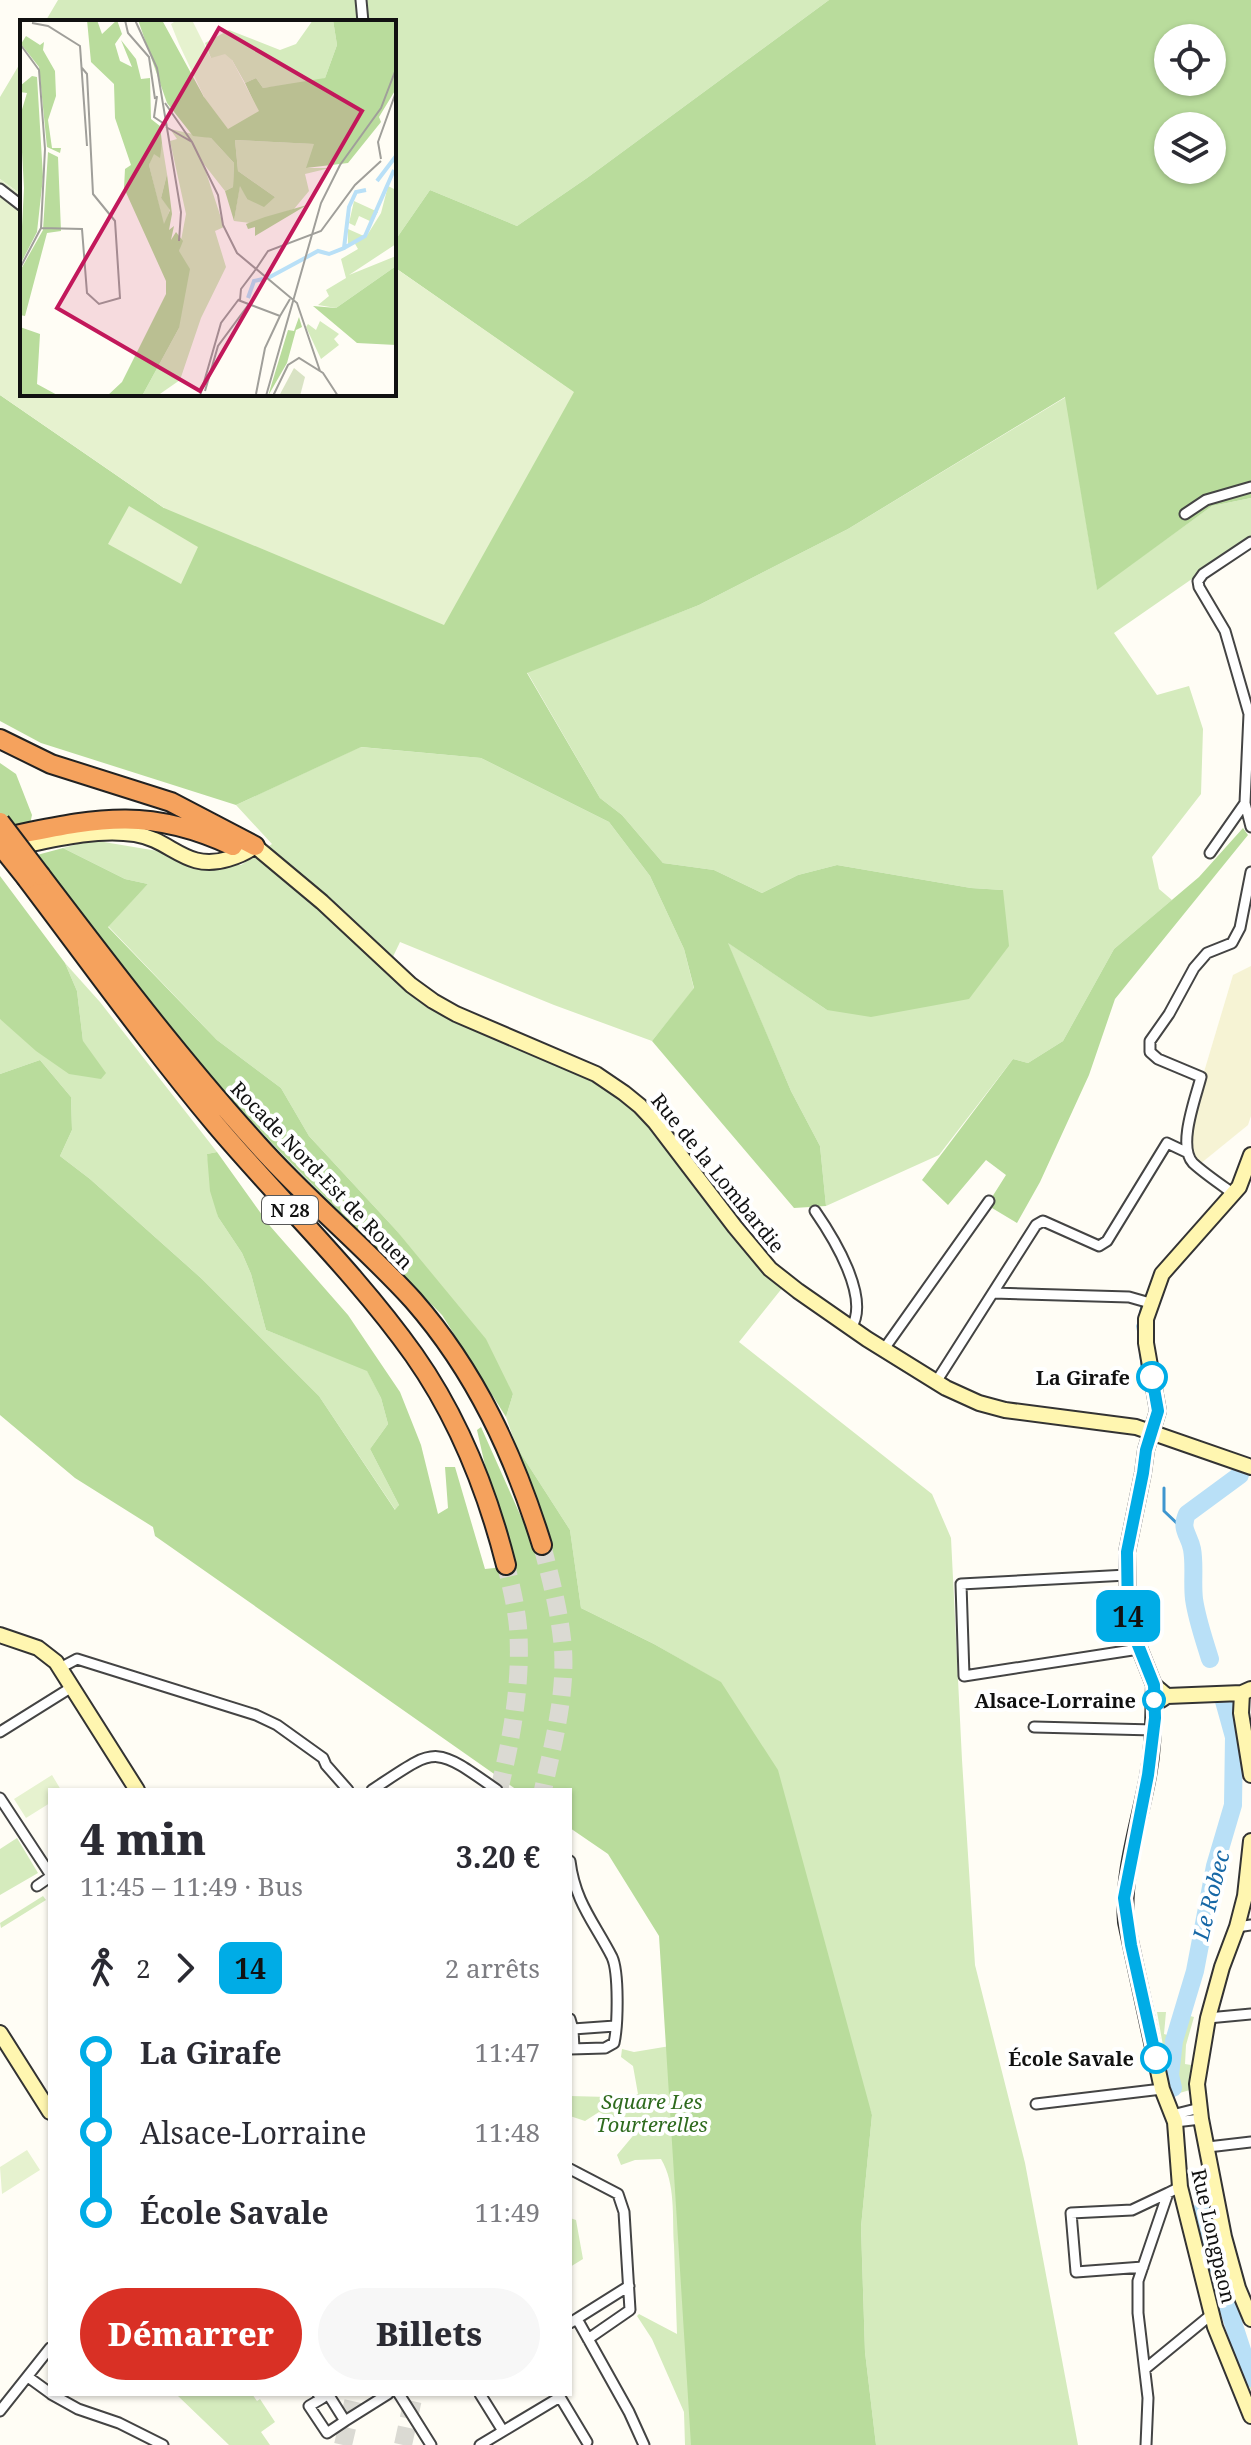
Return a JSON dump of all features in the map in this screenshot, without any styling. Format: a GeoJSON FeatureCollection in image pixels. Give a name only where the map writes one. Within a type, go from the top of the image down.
{"type":"FeatureCollection","features":[{"type":"Feature","properties":{"kind":"highway"},"geometry":{"type":"LineString","coordinates":[[0,739],[51,764],[171,802],[251,849]]}},
{"type":"Feature","properties":{"kind":"highway"},"geometry":{"type":"LineString","coordinates":[[0,838],[80,821],[139,819],[180,826],[251,849]]}},
{"type":"Feature","properties":{"kind":"highway","name":"Rocade Nord-Est de Rouen"},"geometry":{"type":"LineString","coordinates":[[0,822],[34,878],[213,1121],[361,1288],[416,1358],[476,1467],[506,1565]]}},
{"type":"Feature","properties":{"kind":"highway","name":"Rocade Nord-Est de Rouen"},"geometry":{"type":"LineString","coordinates":[[0,845],[34,878],[203,1084],[268,1156],[386,1271],[447,1342],[480,1393],[505,1442],[542,1545]]}},
{"type":"Feature","properties":{"kind":"street"},"geometry":{"type":"LineString","coordinates":[[361,0],[363,20]]}},
{"type":"Feature","properties":{"kind":"street"},"geometry":{"type":"LineString","coordinates":[[0,189],[20,204]]}},
{"type":"Feature","properties":{"kind":"street"},"geometry":{"type":"LineString","coordinates":[[1185,514],[1206,500],[1251,487]]}},
{"type":"Feature","properties":{"kind":"street"},"geometry":{"type":"LineString","coordinates":[[1251,542],[1203,574],[1198,581],[1225,631],[1249,714],[1245,803],[1251,827]]}},
{"type":"Feature","properties":{"kind":"street"},"geometry":{"type":"LineString","coordinates":[[1210,853],[1245,803]]}},
{"type":"Feature","properties":{"kind":"street"},"geometry":{"type":"LineString","coordinates":[[0,851],[89,834],[114,833],[137,834],[201,863],[221,861],[251,849]]}},
{"type":"Feature","properties":{"kind":"street","name":"Rue de la Lombardie"},"geometry":{"type":"LineString","coordinates":[[251,849],[292,878],[433,1001],[456,1014],[596,1074],[624,1093],[655,1122],[770,1269],[851,1328],[936,1382],[968,1400],[991,1407],[1122,1424],[1251,1467]]}},
{"type":"Feature","properties":{"kind":"street"},"geometry":{"type":"LineString","coordinates":[[1234,1194],[1191,1161],[1186,1152],[1187,1132],[1201,1077],[1158,1059],[1150,1052],[1150,1041],[1194,968],[1207,953],[1232,943],[1240,928],[1251,872]]}},
{"type":"Feature","properties":{"kind":"street"},"geometry":{"type":"LineString","coordinates":[[936,1382],[1036,1225],[1043,1221],[1099,1246],[1107,1241],[1167,1143],[1186,1152]]}},
{"type":"Feature","properties":{"kind":"street"},"geometry":{"type":"LineString","coordinates":[[1127,1575],[961,1584],[964,1676],[1139,1649],[1128,1620],[1127,1552],[1150,1433],[1158,1411],[1146,1343],[1146,1319],[1162,1274],[1234,1194],[1251,1155]]}},
{"type":"Feature","properties":{"kind":"street"},"geometry":{"type":"LineString","coordinates":[[884,1349],[989,1201]]}},
{"type":"Feature","properties":{"kind":"street"},"geometry":{"type":"LineString","coordinates":[[815,1211],[829,1231],[854,1288],[858,1314],[851,1328]]}},
{"type":"Feature","properties":{"kind":"street"},"geometry":{"type":"LineString","coordinates":[[993,1293],[1129,1297],[1150,1303]]}},
{"type":"Feature","properties":{"kind":"street"},"geometry":{"type":"LineString","coordinates":[[0,1635],[44,1650],[60,1668],[136,1788]]}},
{"type":"Feature","properties":{"kind":"street","name":"Rue Longpaon"},"geometry":{"type":"LineString","coordinates":[[1139,1649],[1160,1700],[1124,1898],[1162,2089],[1173,2119],[1174,2190],[1212,2314],[1251,2416]]}},
{"type":"Feature","properties":{"kind":"street"},"geometry":{"type":"LineString","coordinates":[[60,1668],[77,1659],[256,1715],[308,1745],[323,1758],[346,1788]]}},
{"type":"Feature","properties":{"kind":"street"},"geometry":{"type":"LineString","coordinates":[[0,1732],[72,1687]]}},
{"type":"Feature","properties":{"kind":"street"},"geometry":{"type":"LineString","coordinates":[[1160,1700],[1246,1691],[1241,1713],[1251,1775]]}},
{"type":"Feature","properties":{"kind":"street"},"geometry":{"type":"LineString","coordinates":[[1034,1727],[1154,1730]]}},
{"type":"Feature","properties":{"kind":"street"},"geometry":{"type":"LineString","coordinates":[[375,1788],[417,1760],[431,1755],[458,1762],[494,1788]]}},
{"type":"Feature","properties":{"kind":"street"},"geometry":{"type":"LineString","coordinates":[[0,1798],[48,1873]]}},
{"type":"Feature","properties":{"kind":"street"},"geometry":{"type":"LineString","coordinates":[[1251,1841],[1244,1926],[1222,1967],[1208,2018],[1197,2084],[1224,2237],[1238,2288],[1251,2319]]}},
{"type":"Feature","properties":{"kind":"street"},"geometry":{"type":"LineString","coordinates":[[572,1873],[575,1890],[617,1971],[615,2039],[612,2046],[572,2049],[572,2024],[615,2026]]}},
{"type":"Feature","properties":{"kind":"street"},"geometry":{"type":"LineString","coordinates":[[37,1886],[48,1878]]}},
{"type":"Feature","properties":{"kind":"street"},"geometry":{"type":"LineString","coordinates":[[1208,2018],[1251,2014]]}},
{"type":"Feature","properties":{"kind":"street"},"geometry":{"type":"LineString","coordinates":[[0,2033],[48,2109]]}},
{"type":"Feature","properties":{"kind":"street"},"geometry":{"type":"LineString","coordinates":[[1036,2104],[1162,2089]]}},
{"type":"Feature","properties":{"kind":"street"},"geometry":{"type":"LineString","coordinates":[[1173,2119],[1200,2113]]}},
{"type":"Feature","properties":{"kind":"street"},"geometry":{"type":"LineString","coordinates":[[1208,2147],[1251,2142]]}},
{"type":"Feature","properties":{"kind":"street"},"geometry":{"type":"LineString","coordinates":[[572,2170],[613,2190],[621,2199],[624,2212],[629,2312],[588,2339]]}},
{"type":"Feature","properties":{"kind":"street"},"geometry":{"type":"LineString","coordinates":[[1145,2444],[1148,2398],[1138,2313],[1138,2281],[1174,2190]]}},
{"type":"Feature","properties":{"kind":"street"},"geometry":{"type":"LineString","coordinates":[[1143,2267],[1076,2272],[1071,2213],[1132,2210],[1174,2190]]}},
{"type":"Feature","properties":{"kind":"street"},"geometry":{"type":"LineString","coordinates":[[629,2286],[573,2321],[588,2339],[644,2445]]}},
{"type":"Feature","properties":{"kind":"street"},"geometry":{"type":"LineString","coordinates":[[1145,2369],[1212,2314]]}},
{"type":"Feature","properties":{"kind":"street"},"geometry":{"type":"LineString","coordinates":[[0,2411],[48,2351]]}},
{"type":"Feature","properties":{"kind":"street"},"geometry":{"type":"LineString","coordinates":[[28,2377],[48,2392]]}},
{"type":"Feature","properties":{"kind":"street"},"geometry":{"type":"LineString","coordinates":[[54,2396],[163,2445]]}},
{"type":"Feature","properties":{"kind":"street"},"geometry":{"type":"LineString","coordinates":[[320,2396],[309,2406],[327,2433],[385,2396]]}},
{"type":"Feature","properties":{"kind":"street"},"geometry":{"type":"LineString","coordinates":[[329,2396],[345,2421]]}},
{"type":"Feature","properties":{"kind":"street"},"geometry":{"type":"LineString","coordinates":[[400,2396],[431,2445]]}},
{"type":"Feature","properties":{"kind":"street"},"geometry":{"type":"LineString","coordinates":[[481,2396],[503,2431]]}},
{"type":"Feature","properties":{"kind":"street"},"geometry":{"type":"LineString","coordinates":[[480,2445],[558,2396]]}},
{"type":"Feature","properties":{"kind":"street"},"geometry":{"type":"LineString","coordinates":[[561,2396],[587,2442]]}},
{"type":"Feature","properties":{"kind":"shaded area"},"geometry":{"type":"Polygon","coordinates":[[[1251,966],[1251,1116],[1248,1125],[1200,1164],[1188,1153],[1204,1072],[1233,975],[1251,966]]]}},
{"type":"Feature","properties":{"kind":"green space"},"geometry":{"type":"Polygon","coordinates":[[[58,0],[829,0],[517,226],[430,190],[396,239],[396,20],[46,20],[58,0]]]}},
{"type":"Feature","properties":{"kind":"green space"},"geometry":{"type":"Polygon","coordinates":[[[829,0],[1251,0],[1251,498],[1212,506],[1097,590],[1065,397],[848,529],[699,605],[527,673],[600,798],[622,815],[663,863],[714,870],[762,893],[798,875],[837,865],[971,888],[1003,890],[1009,946],[969,999],[871,1017],[827,1010],[728,943],[791,1091],[820,1146],[826,1206],[794,1208],[652,1041],[694,988],[684,949],[650,876],[609,822],[481,758],[361,747],[236,805],[41,743],[0,721],[0,395],[164,508],[573,392],[396,268],[396,239],[430,190],[517,226],[829,0]]]}},
{"type":"Feature","properties":{"kind":"green space"},"geometry":{"type":"Polygon","coordinates":[[[20,63],[20,194],[0,179],[0,97],[20,63]]]}},
{"type":"Feature","properties":{"kind":"green space"},"geometry":{"type":"Polygon","coordinates":[[[0,179],[20,194],[20,396],[396,396],[396,268],[574,392],[444,625],[164,508],[0,395],[0,179]]]}},
{"type":"Feature","properties":{"kind":"green space"},"geometry":{"type":"Polygon","coordinates":[[[1066,397],[1097,589],[1212,506],[1251,498],[1251,538],[1114,633],[1157,695],[1189,686],[1203,729],[1201,794],[1152,857],[1159,889],[1172,900],[1114,949],[1063,1041],[1028,1063],[1013,1059],[939,1155],[826,1206],[820,1146],[791,1091],[727,942],[827,1010],[1003,890],[971,888],[837,865],[798,875],[762,893],[714,870],[663,863],[622,815],[600,798],[527,672],[699,605],[848,529],[1066,397]]]}},
{"type":"Feature","properties":{"kind":"green space"},"geometry":{"type":"Polygon","coordinates":[[[129,506],[198,547],[181,584],[108,544],[129,506]]]}},
{"type":"Feature","properties":{"kind":"green space"},"geometry":{"type":"Polygon","coordinates":[[[360,747],[481,758],[609,822],[650,876],[684,949],[694,989],[652,1041],[400,942],[390,963],[442,1003],[614,1082],[787,1282],[739,1342],[932,1494],[951,1538],[975,1965],[1025,2163],[1078,2445],[876,2445],[865,2352],[861,2227],[872,2115],[720,1682],[654,1644],[581,1608],[570,1530],[516,1446],[506,1417],[513,1394],[396,1230],[309,1136],[281,1088],[217,1040],[108,926],[148,884],[125,879],[63,848],[92,840],[241,865],[272,844],[236,805],[360,747]]]}},
{"type":"Feature","properties":{"kind":"green space"},"geometry":{"type":"Polygon","coordinates":[[[0,763],[16,774],[32,815],[30,824],[14,824],[0,816],[0,763]]]}},
{"type":"Feature","properties":{"kind":"green space"},"geometry":{"type":"Polygon","coordinates":[[[1243,828],[1248,835],[1115,999],[1089,1075],[1040,1182],[1017,1223],[987,1205],[1006,1175],[986,1160],[948,1205],[922,1180],[1013,1059],[1028,1063],[1063,1041],[1114,949],[1199,877],[1243,828]]]}},
{"type":"Feature","properties":{"kind":"green space"},"geometry":{"type":"Polygon","coordinates":[[[63,848],[125,879],[148,884],[108,927],[217,1040],[281,1088],[309,1136],[396,1230],[486,1339],[513,1394],[506,1417],[442,1315],[206,1073],[90,930],[37,855],[63,848]]]}},
{"type":"Feature","properties":{"kind":"green space"},"geometry":{"type":"Polygon","coordinates":[[[0,876],[65,963],[77,991],[83,1041],[106,1073],[101,1079],[69,1074],[36,1051],[0,1019],[0,876]]]}},
{"type":"Feature","properties":{"kind":"green space"},"geometry":{"type":"Polygon","coordinates":[[[65,963],[100,1002],[217,1152],[207,1154],[218,1217],[242,1253],[251,1274],[266,1330],[367,1370],[381,1398],[388,1424],[370,1449],[399,1505],[396,1511],[319,1396],[202,1279],[60,1156],[72,1130],[71,1097],[40,1060],[0,1074],[0,1019],[83,1041],[77,991],[65,963]]]}},
{"type":"Feature","properties":{"kind":"green space"},"geometry":{"type":"Polygon","coordinates":[[[40,1060],[71,1097],[72,1130],[60,1156],[202,1279],[319,1396],[395,1510],[399,1505],[370,1449],[388,1424],[381,1398],[367,1371],[266,1330],[251,1274],[242,1253],[218,1217],[210,1191],[207,1154],[217,1152],[270,1226],[348,1315],[400,1392],[421,1445],[438,1514],[448,1508],[445,1467],[455,1467],[485,1569],[513,1566],[491,1492],[477,1430],[481,1427],[535,1548],[548,1542],[516,1446],[570,1530],[581,1608],[721,1682],[778,1770],[872,2115],[861,2227],[865,2352],[876,2445],[691,2445],[659,1936],[608,1854],[572,1829],[572,1788],[514,1788],[155,1536],[153,1527],[75,1478],[0,1415],[0,1074],[40,1060]]]}},
{"type":"Feature","properties":{"kind":"green space"},"geometry":{"type":"Polygon","coordinates":[[[52,1775],[60,1788],[48,1788],[48,1804],[26,1818],[14,1799],[52,1775]]]}},
{"type":"Feature","properties":{"kind":"green space"},"geometry":{"type":"Polygon","coordinates":[[[17,1838],[38,1873],[0,1895],[0,1849],[17,1838]]]}},
{"type":"Feature","properties":{"kind":"green space"},"geometry":{"type":"Polygon","coordinates":[[[43,1896],[46,1900],[1,1928],[0,1923],[43,1896]]]}},
{"type":"Feature","properties":{"kind":"green space"},"geometry":{"type":"Polygon","coordinates":[[[1157,2012],[1166,2012],[1164,2034],[1174,2037],[1169,2079],[1157,2012]]]}},
{"type":"Feature","properties":{"kind":"green space"},"geometry":{"type":"Polygon","coordinates":[[[1182,2014],[1194,2017],[1186,2045],[1185,2064],[1191,2065],[1190,2090],[1176,2094],[1174,2054],[1182,2014]]]}},
{"type":"Feature","properties":{"kind":"green space","name":"Square Les Tourterelles"},"geometry":{"type":"Polygon","coordinates":[[[670,2046],[694,2445],[685,2445],[684,2412],[652,2339],[637,2316],[639,2314],[677,2334],[672,2201],[666,2169],[661,2159],[635,2160],[621,2165],[617,2155],[637,2131],[599,2112],[585,2121],[572,2117],[572,2096],[608,2097],[610,2101],[638,2094],[633,2066],[621,2057],[622,2049],[634,2052],[670,2046]]]}},
{"type":"Feature","properties":{"kind":"green space"},"geometry":{"type":"Polygon","coordinates":[[[27,2150],[40,2170],[2,2194],[0,2167],[27,2150]]]}},
{"type":"Feature","properties":{"kind":"green space"},"geometry":{"type":"Polygon","coordinates":[[[572,2219],[576,2220],[583,2259],[572,2266],[572,2219]]]}},
{"type":"Feature","properties":{"kind":"green space"},"geometry":{"type":"Polygon","coordinates":[[[1230,2323],[1251,2384],[1251,2391],[1225,2325],[1230,2323]]]}},
{"type":"Feature","properties":{"kind":"green space"},"geometry":{"type":"Polygon","coordinates":[[[178,2396],[253,2396],[257,2401],[260,2399],[275,2422],[261,2432],[270,2445],[229,2445],[178,2396]]]}},
{"type":"Feature","properties":{"kind":"waterway"},"geometry":{"type":"LineString","coordinates":[[1142,1306],[1138,1326],[1144,1385]]}},
{"type":"Feature","properties":{"kind":"waterway","name":"Le Robec"},"geometry":{"type":"LineString","coordinates":[[1210,1659],[1195,1607],[1193,1555],[1185,1519],[1187,1514],[1240,1475]]}},
{"type":"Feature","properties":{"kind":"waterway"},"geometry":{"type":"LineString","coordinates":[[1164,1488],[1164,1511],[1183,1529]]}},
{"type":"Feature","properties":{"kind":"waterway","name":"Le Robec"},"geometry":{"type":"LineString","coordinates":[[1173,2088],[1170,2075],[1174,2041],[1195,1971],[1215,1866],[1233,1805],[1234,1737],[1224,1701]]}},
{"type":"Feature","properties":{"kind":"waterway","name":"Le Robec"},"geometry":{"type":"LineString","coordinates":[[1202,2210],[1218,2276],[1251,2378]]}},
{"type":"Feature","properties":{"kind":"tunnel"},"geometry":{"type":"LineString","coordinates":[[542,1545],[555,1597],[563,1649],[563,1684],[558,1720],[543,1788]]}},
{"type":"Feature","properties":{"kind":"tunnel"},"geometry":{"type":"LineString","coordinates":[[499,1788],[512,1730],[519,1668],[517,1619],[506,1565]]}},
{"type":"Feature","properties":{"kind":"tunnel"},"geometry":{"type":"LineString","coordinates":[[343,2445],[355,2396]]}},
{"type":"Feature","properties":{"kind":"tunnel"},"geometry":{"type":"LineString","coordinates":[[403,2445],[414,2396]]}},
{"type":"Feature","properties":{"kind":"bus line","name":"14"},"geometry":{"type":"LineString","coordinates":[[1152,1377],[1158,1411],[1146,1450],[1127,1552],[1128,1620],[1154,1685],[1155,1718],[1148,1775],[1124,1898],[1126,1922],[1156,2058]]}},
{"type":"Feature","properties":{"kind":"place","name":"La Girafe"},"geometry":{"type":"Point","coordinates":[1152,1377]}},
{"type":"Feature","properties":{"kind":"place","name":"Alsace-Lorraine"},"geometry":{"type":"Point","coordinates":[1154,1700]}},
{"type":"Feature","properties":{"kind":"place","name":"École Savale"},"geometry":{"type":"Point","coordinates":[1156,2058]}}]}
